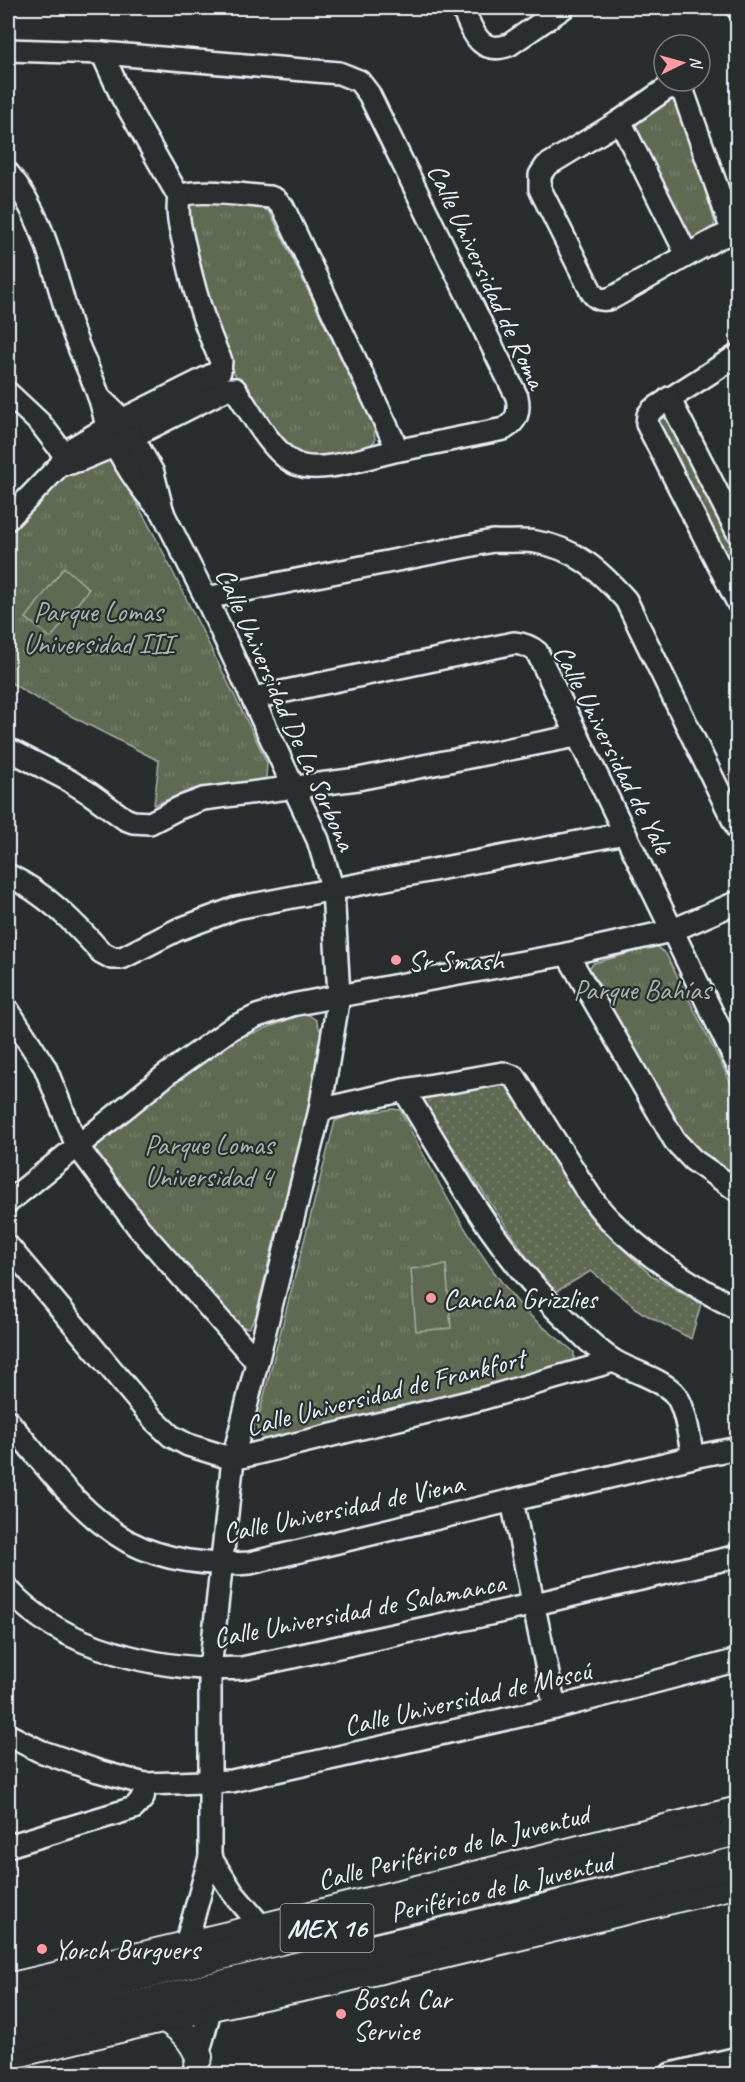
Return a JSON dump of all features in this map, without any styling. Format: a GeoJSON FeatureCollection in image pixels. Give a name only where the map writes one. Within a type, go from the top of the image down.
{"type":"FeatureCollection","features":[{"type":"Feature","properties":{"kind":"highway","name":"Periférico de la Juventud"},"geometry":{"type":"LineString","coordinates":[[8,2008],[188,1953],[263,1935],[354,1922],[738,1830]]}},
{"type":"Feature","properties":{"kind":"highway","name":"Periférico de la Juventud"},"geometry":{"type":"LineString","coordinates":[[8,2038],[282,1971],[561,1907],[738,1862]]}},
{"type":"Feature","properties":{"kind":"highway"},"geometry":{"type":"LineString","coordinates":[[354,1922],[428,1886]]}},
{"type":"Feature","properties":{"kind":"highway"},"geometry":{"type":"LineString","coordinates":[[282,1971],[423,1960]]}},
{"type":"Feature","properties":{"kind":"main road","name":"Calle Periférico de la Juventud"},"geometry":{"type":"LineString","coordinates":[[263,1935],[428,1886],[738,1810]]}},
{"type":"Feature","properties":{"kind":"main road"},"geometry":{"type":"LineString","coordinates":[[8,2056],[738,1884]]}},
{"type":"Feature","properties":{"kind":"main road"},"geometry":{"type":"LineString","coordinates":[[8,1987],[188,1953]]}},
{"type":"Feature","properties":{"kind":"main road"},"geometry":{"type":"LineString","coordinates":[[165,2019],[188,2037],[194,2046],[196,2066]]}},
{"type":"Feature","properties":{"kind":"street"},"geometry":{"type":"LineString","coordinates":[[462,8],[478,39],[486,46],[499,49],[509,45],[563,8]]}},
{"type":"Feature","properties":{"kind":"street"},"geometry":{"type":"LineString","coordinates":[[8,50],[102,53],[122,98],[179,197],[177,215],[192,284],[221,361],[220,371],[120,432],[65,461],[8,519]]}},
{"type":"Feature","properties":{"kind":"street","name":"Calle Universidad de Roma"},"geometry":{"type":"LineString","coordinates":[[102,53],[339,73],[359,81],[369,94],[519,405],[515,419],[504,429],[398,450]]}},
{"type":"Feature","properties":{"kind":"street"},"geometry":{"type":"LineString","coordinates":[[674,87],[681,91],[731,228],[612,298],[599,299],[591,291],[540,189],[540,175],[546,166],[620,121],[666,89],[674,87]]}},
{"type":"Feature","properties":{"kind":"street"},"geometry":{"type":"LineString","coordinates":[[620,121],[687,255]]}},
{"type":"Feature","properties":{"kind":"street","name":"Calle Universidad De La Sorbona"},"geometry":{"type":"LineString","coordinates":[[8,173],[34,211],[46,238],[69,321],[100,398],[120,432],[151,501],[163,513],[206,598],[318,840],[333,890],[339,996],[320,1110],[234,1459],[210,1670],[208,1783],[210,1857],[188,1953]]}},
{"type":"Feature","properties":{"kind":"street"},"geometry":{"type":"LineString","coordinates":[[120,432],[224,390],[235,389],[276,447],[297,464],[326,466],[398,450],[283,207],[270,197],[200,192],[179,197]]}},
{"type":"Feature","properties":{"kind":"street"},"geometry":{"type":"LineString","coordinates":[[738,355],[652,410],[648,415],[647,423],[738,603]]}},
{"type":"Feature","properties":{"kind":"street"},"geometry":{"type":"LineString","coordinates":[[8,393],[40,423],[65,461]]}},
{"type":"Feature","properties":{"kind":"street"},"geometry":{"type":"LineString","coordinates":[[669,398],[738,532]]}},
{"type":"Feature","properties":{"kind":"street"},"geometry":{"type":"LineString","coordinates":[[206,598],[493,542],[535,542],[561,549],[585,561],[603,574],[626,600],[738,830]]}},
{"type":"Feature","properties":{"kind":"street","name":"Calle Universidad de Yale"},"geometry":{"type":"LineString","coordinates":[[253,698],[502,645],[524,644],[537,652],[738,1066]]}},
{"type":"Feature","properties":{"kind":"street"},"geometry":{"type":"LineString","coordinates":[[8,749],[68,780],[125,819],[150,823],[203,799],[358,779],[576,736]]}},
{"type":"Feature","properties":{"kind":"street"},"geometry":{"type":"LineString","coordinates":[[8,875],[42,894],[70,918],[101,952],[112,958],[122,958],[177,930],[236,908],[625,833]]}},
{"type":"Feature","properties":{"kind":"street"},"geometry":{"type":"LineString","coordinates":[[8,1202],[166,1075],[231,1028],[257,1016],[292,1005],[567,954],[671,931],[738,902]]}},
{"type":"Feature","properties":{"kind":"street"},"geometry":{"type":"LineString","coordinates":[[567,954],[675,1141],[693,1160],[738,1191]]}},
{"type":"Feature","properties":{"kind":"street"},"geometry":{"type":"LineString","coordinates":[[8,1010],[45,1067],[77,1146],[138,1227],[257,1362]]}},
{"type":"Feature","properties":{"kind":"street"},"geometry":{"type":"LineString","coordinates":[[320,1110],[404,1090],[503,1073],[515,1077],[589,1194],[608,1219],[667,1268],[738,1309]]}},
{"type":"Feature","properties":{"kind":"street"},"geometry":{"type":"LineString","coordinates":[[404,1090],[478,1213],[536,1290],[571,1325],[614,1361],[674,1392],[682,1406],[693,1457]]}},
{"type":"Feature","properties":{"kind":"street","name":"Calle Universidad de Frankfort"},"geometry":{"type":"LineString","coordinates":[[8,1246],[154,1420],[171,1436],[188,1445],[234,1459],[481,1399],[614,1361]]}},
{"type":"Feature","properties":{"kind":"street","name":"Calle Universidad de Viena"},"geometry":{"type":"LineString","coordinates":[[8,1421],[69,1492],[99,1521],[129,1542],[182,1559],[221,1565],[250,1563],[738,1448]]}},
{"type":"Feature","properties":{"kind":"street"},"geometry":{"type":"LineString","coordinates":[[512,1501],[555,1708]]}},
{"type":"Feature","properties":{"kind":"street","name":"Calle Universidad de Salamanca"},"geometry":{"type":"LineString","coordinates":[[8,1589],[40,1617],[63,1631],[92,1644],[142,1660],[210,1670],[242,1668],[534,1604],[738,1556]]}},
{"type":"Feature","properties":{"kind":"street","name":"Calle Universidad de Moscú"},"geometry":{"type":"LineString","coordinates":[[8,1735],[40,1751],[145,1784],[232,1781],[555,1708],[738,1660]]}},
{"type":"Feature","properties":{"kind":"street"},"geometry":{"type":"LineString","coordinates":[[8,1846],[134,1808],[143,1798],[145,1784]]}},
{"type":"Feature","properties":{"kind":"street"},"geometry":{"type":"LineString","coordinates":[[210,1857],[263,1935]]}},
{"type":"Feature","properties":{"kind":"street"},"geometry":{"type":"LineString","coordinates":[[196,2066],[211,2007]]}},
{"type":"Feature","properties":{"kind":"street"},"geometry":{"type":"LineString","coordinates":[[670,2074],[738,2058]]}},
{"type":"Feature","properties":{"kind":"green space"},"geometry":{"type":"Polygon","coordinates":[[[664,101],[673,101],[681,109],[715,223],[712,229],[694,239],[687,236],[632,133],[635,122],[664,101]]]}},
{"type":"Feature","properties":{"kind":"green space"},"geometry":{"type":"Polygon","coordinates":[[[193,199],[263,208],[270,212],[374,427],[375,441],[360,451],[350,454],[300,463],[289,455],[236,377],[217,336],[182,210],[193,199]]]}},
{"type":"Feature","properties":{"kind":"green space"},"geometry":{"type":"Polygon","coordinates":[[[665,415],[669,417],[737,552],[737,595],[651,422],[665,415]]]}},
{"type":"Feature","properties":{"kind":"green space","name":"Parque Lomas Universidad III"},"geometry":{"type":"Polygon","coordinates":[[[106,455],[113,460],[157,540],[252,731],[267,763],[266,778],[245,785],[200,788],[154,805],[159,761],[34,697],[8,681],[8,530],[22,510],[58,478],[88,460],[106,455]]]}},
{"type":"Feature","properties":{"kind":"green space"},"geometry":{"type":"Polygon","coordinates":[[[64,567],[89,589],[51,638],[26,618],[64,567]]]}},
{"type":"Feature","properties":{"kind":"green space","name":"Parque Bahías"},"geometry":{"type":"Polygon","coordinates":[[[656,946],[666,954],[737,1095],[737,1181],[705,1159],[684,1137],[588,969],[594,963],[656,946]]]}},
{"type":"Feature","properties":{"kind":"green space","name":"Parque Lomas Universidad 4"},"geometry":{"type":"Polygon","coordinates":[[[306,1013],[316,1020],[323,1037],[313,1091],[256,1316],[249,1328],[239,1326],[99,1163],[93,1151],[99,1141],[206,1055],[230,1042],[306,1013]]]}},
{"type":"Feature","properties":{"kind":"green space"},"geometry":{"type":"Polygon","coordinates":[[[500,1079],[514,1085],[594,1222],[651,1275],[701,1304],[691,1339],[641,1312],[591,1271],[552,1294],[417,1094],[500,1079]]]}},
{"type":"Feature","properties":{"kind":"green space"},"geometry":{"type":"Polygon","coordinates":[[[400,1110],[455,1212],[486,1261],[528,1313],[574,1352],[574,1364],[567,1369],[270,1442],[259,1433],[258,1419],[335,1121],[350,1115],[400,1110]]]}},
{"type":"Feature","properties":{"kind":"green space","name":"Cancha Grizzlies"},"geometry":{"type":"Polygon","coordinates":[[[446,1265],[451,1328],[416,1331],[411,1269],[446,1265]]]}},
{"type":"Feature","properties":{"kind":"place","name":"Sr Smash"},"geometry":{"type":"Point","coordinates":[396,960]}},
{"type":"Feature","properties":{"kind":"place","name":"Cancha Grizzlies"},"geometry":{"type":"Point","coordinates":[431,1298]}},
{"type":"Feature","properties":{"kind":"place","name":"Yorch Burguers"},"geometry":{"type":"Point","coordinates":[42,1949]}},
{"type":"Feature","properties":{"kind":"place","name":"Bosch Car Service"},"geometry":{"type":"Point","coordinates":[341,2014]}}]}
